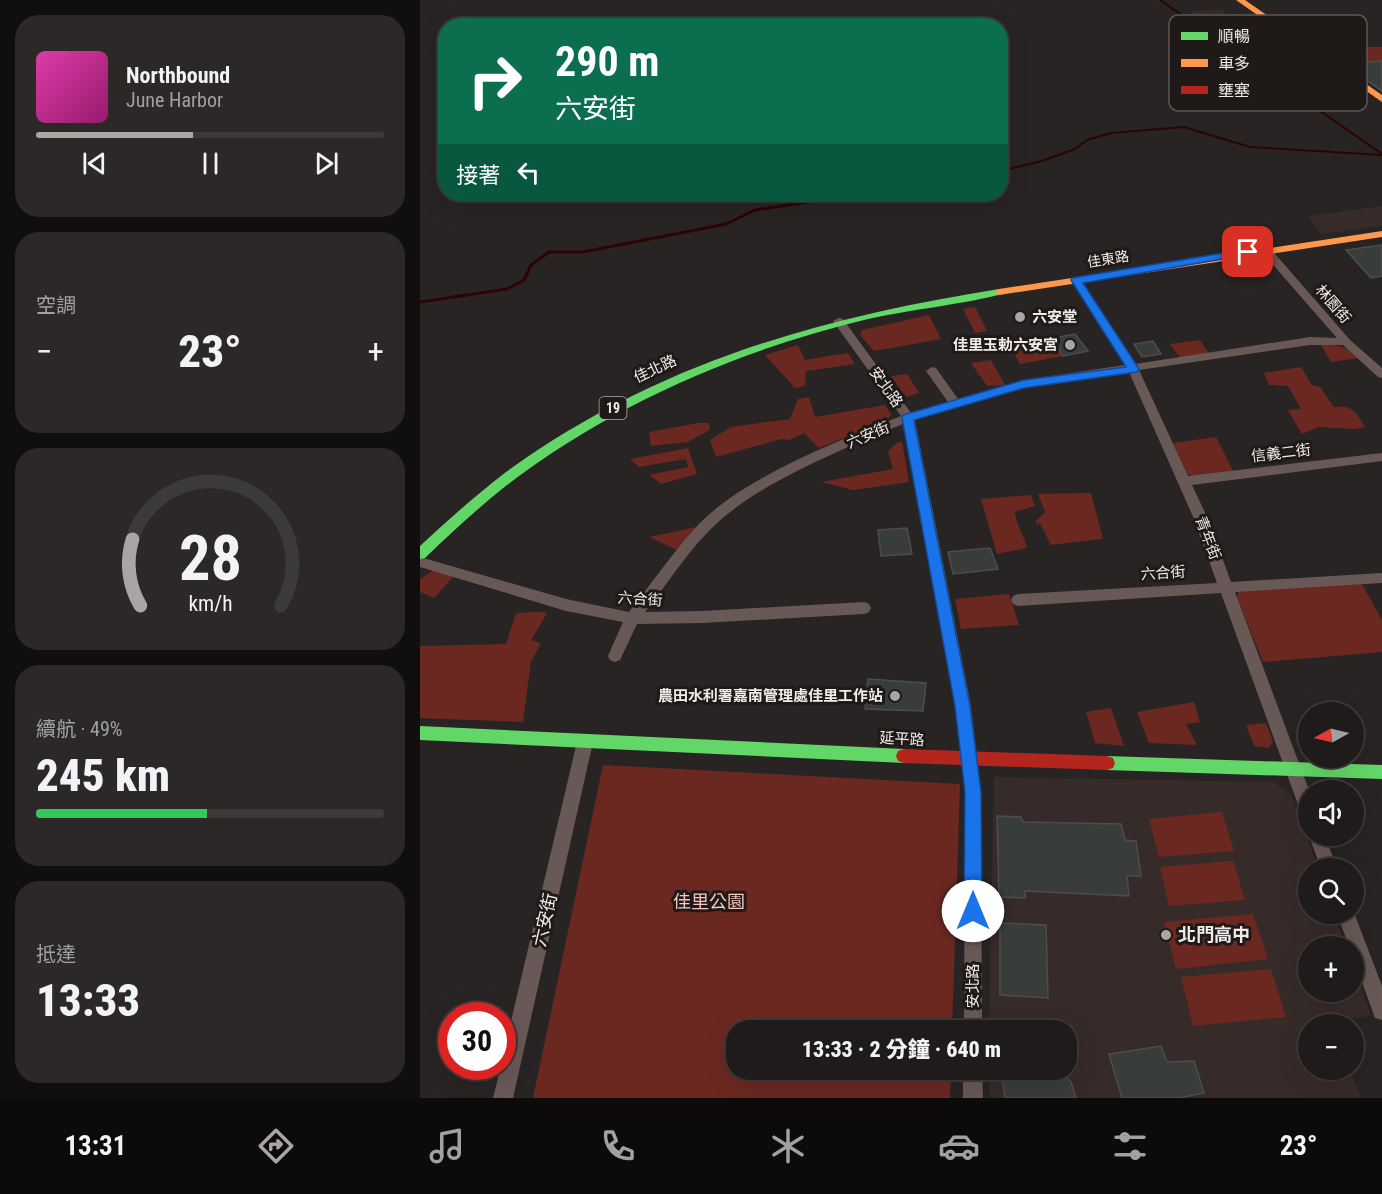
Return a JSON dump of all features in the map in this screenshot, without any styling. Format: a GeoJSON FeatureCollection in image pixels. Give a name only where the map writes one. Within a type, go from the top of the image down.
{"type":"FeatureCollection","features":[{"type":"Feature","properties":{"kind":"main road"},"geometry":{"type":"LineString","coordinates":[[1240,0],[1262,15]]}},
{"type":"Feature","properties":{"kind":"main road"},"geometry":{"type":"LineString","coordinates":[[1367,89],[1382,99]]}},
{"type":"Feature","properties":{"kind":"main road","name":"佳東路"},"geometry":{"type":"LineString","coordinates":[[839,321],[879,312],[1265,249],[1382,234]]}},
{"type":"Feature","properties":{"kind":"main road","name":"佳北路"},"geometry":{"type":"LineString","coordinates":[[420,554],[460,516],[530,460],[618,405],[650,388],[723,357],[839,321]]}},
{"type":"Feature","properties":{"kind":"main road","name":"延平路"},"geometry":{"type":"LineString","coordinates":[[420,733],[969,759],[1382,772]]}},
{"type":"Feature","properties":{"kind":"street","name":"林園街"},"geometry":{"type":"LineString","coordinates":[[1265,249],[1346,342],[1382,375]]}},
{"type":"Feature","properties":{"kind":"street","name":"青年街"},"geometry":{"type":"LineString","coordinates":[[1076,280],[1133,369],[1201,519],[1298,784]]}},
{"type":"Feature","properties":{"kind":"street","name":"安北路"},"geometry":{"type":"LineString","coordinates":[[839,321],[908,418],[963,706],[973,792],[973,1020]]}},
{"type":"Feature","properties":{"kind":"street","name":"六安街"},"geometry":{"type":"LineString","coordinates":[[615,656],[632,618],[707,524],[724,509],[776,477],[908,418],[1024,384],[1310,341],[1346,342]]}},
{"type":"Feature","properties":{"kind":"street"},"geometry":{"type":"LineString","coordinates":[[932,371],[955,404]]}},
{"type":"Feature","properties":{"kind":"street","name":"信義二街"},"geometry":{"type":"LineString","coordinates":[[1184,481],[1382,457]]}},
{"type":"Feature","properties":{"kind":"street","name":"六合街"},"geometry":{"type":"LineString","coordinates":[[420,562],[566,605],[632,618],[702,617],[864,608]]}},
{"type":"Feature","properties":{"kind":"street","name":"六合街"},"geometry":{"type":"LineString","coordinates":[[1018,600],[1382,578]]}},
{"type":"Feature","properties":{"kind":"street","name":"六安街"},"geometry":{"type":"LineString","coordinates":[[503,1098],[585,742]]}},
{"type":"Feature","properties":{"kind":"street"},"geometry":{"type":"LineString","coordinates":[[1350,924],[1382,1011]]}},
{"type":"Feature","properties":{"kind":"street"},"geometry":{"type":"LineString","coordinates":[[973,1080],[973,1098]]}},
{"type":"Feature","properties":{"kind":"shaded area"},"geometry":{"type":"Polygon","coordinates":[[[1220,9],[1228,15],[1195,15],[1191,12],[1220,9]]]}},
{"type":"Feature","properties":{"kind":"shaded area"},"geometry":{"type":"Polygon","coordinates":[[[1382,206],[1382,226],[1321,234],[1308,216],[1382,206]]]}},
{"type":"Feature","properties":{"kind":"shaded area","name":"北門高中"},"geometry":{"type":"Polygon","coordinates":[[[994,777],[1274,782],[1291,795],[1298,814],[1298,846],[1310,846],[1314,858],[1298,858],[1298,924],[1338,924],[1342,936],[1298,936],[1298,1002],[1364,1002],[1364,997],[1371,1016],[1364,1017],[1364,1014],[1298,1014],[1298,1080],[1354,1080],[1361,1098],[990,1098],[989,1080],[1077,1080],[1077,1020],[989,1020],[994,777]]]}},
{"type":"Feature","properties":{"kind":"green space"},"geometry":{"type":"Polygon","coordinates":[[[1367,47],[1382,47],[1382,61],[1367,62],[1367,47]]]}},
{"type":"Feature","properties":{"kind":"green space"},"geometry":{"type":"Polygon","coordinates":[[[975,307],[987,331],[975,333],[963,309],[975,307]]]}},
{"type":"Feature","properties":{"kind":"green space"},"geometry":{"type":"Polygon","coordinates":[[[929,315],[941,339],[874,351],[860,335],[862,330],[929,315]]]}},
{"type":"Feature","properties":{"kind":"green space"},"geometry":{"type":"Polygon","coordinates":[[[1053,338],[1063,356],[1020,364],[1010,346],[1053,338]]]}},
{"type":"Feature","properties":{"kind":"green space"},"geometry":{"type":"Polygon","coordinates":[[[1200,340],[1209,354],[1181,359],[1170,344],[1200,340]]]}},
{"type":"Feature","properties":{"kind":"green space"},"geometry":{"type":"Polygon","coordinates":[[[798,345],[805,360],[848,353],[855,364],[806,371],[805,386],[795,388],[765,355],[798,345]]]}},
{"type":"Feature","properties":{"kind":"green space"},"geometry":{"type":"Polygon","coordinates":[[[1321,345],[1341,347],[1359,358],[1331,362],[1321,345]]]}},
{"type":"Feature","properties":{"kind":"green space"},"geometry":{"type":"Polygon","coordinates":[[[991,360],[1005,385],[987,386],[971,363],[991,360]]]}},
{"type":"Feature","properties":{"kind":"green space"},"geometry":{"type":"Polygon","coordinates":[[[1301,367],[1312,385],[1320,387],[1334,407],[1340,406],[1353,410],[1365,427],[1355,429],[1319,427],[1302,434],[1288,410],[1301,409],[1288,386],[1269,385],[1264,373],[1301,367]]]}},
{"type":"Feature","properties":{"kind":"green space"},"geometry":{"type":"Polygon","coordinates":[[[907,374],[919,393],[906,397],[891,376],[907,374]]]}},
{"type":"Feature","properties":{"kind":"green space"},"geometry":{"type":"Polygon","coordinates":[[[809,397],[815,417],[885,405],[891,415],[886,421],[819,448],[804,433],[789,440],[781,439],[716,457],[710,440],[731,427],[790,419],[798,399],[809,397]]]}},
{"type":"Feature","properties":{"kind":"green space"},"geometry":{"type":"Polygon","coordinates":[[[709,423],[710,430],[688,442],[651,446],[649,432],[709,423]]]}},
{"type":"Feature","properties":{"kind":"green space"},"geometry":{"type":"Polygon","coordinates":[[[1216,437],[1233,471],[1194,476],[1187,474],[1173,443],[1216,437]]]}},
{"type":"Feature","properties":{"kind":"green space"},"geometry":{"type":"Polygon","coordinates":[[[902,442],[909,482],[853,490],[821,482],[893,469],[888,451],[897,443],[902,442]]]}},
{"type":"Feature","properties":{"kind":"green space"},"geometry":{"type":"Polygon","coordinates":[[[688,448],[697,474],[661,484],[649,475],[688,467],[686,459],[639,467],[630,459],[688,448]]]}},
{"type":"Feature","properties":{"kind":"green space"},"geometry":{"type":"Polygon","coordinates":[[[1091,493],[1103,539],[1051,545],[1040,523],[1037,524],[1036,521],[1045,512],[1038,494],[1091,493]]]}},
{"type":"Feature","properties":{"kind":"green space"},"geometry":{"type":"Polygon","coordinates":[[[1031,495],[1035,506],[1015,512],[1027,548],[997,554],[981,499],[1031,495]]]}},
{"type":"Feature","properties":{"kind":"green space"},"geometry":{"type":"Polygon","coordinates":[[[696,527],[679,551],[649,537],[696,527]]]}},
{"type":"Feature","properties":{"kind":"green space"},"geometry":{"type":"Polygon","coordinates":[[[434,570],[453,577],[434,598],[420,592],[420,579],[434,570]]]}},
{"type":"Feature","properties":{"kind":"green space"},"geometry":{"type":"Polygon","coordinates":[[[1362,584],[1382,620],[1382,652],[1263,662],[1237,598],[1239,589],[1362,584]]]}},
{"type":"Feature","properties":{"kind":"green space"},"geometry":{"type":"Polygon","coordinates":[[[1009,594],[1019,625],[961,629],[955,599],[1009,594]]]}},
{"type":"Feature","properties":{"kind":"green space"},"geometry":{"type":"Polygon","coordinates":[[[516,613],[547,613],[531,640],[541,643],[531,662],[523,722],[420,718],[420,646],[506,644],[516,613]]]}},
{"type":"Feature","properties":{"kind":"green space"},"geometry":{"type":"Polygon","coordinates":[[[1194,702],[1200,722],[1186,724],[1197,745],[1149,743],[1137,712],[1194,702]]]}},
{"type":"Feature","properties":{"kind":"green space"},"geometry":{"type":"Polygon","coordinates":[[[1111,708],[1124,746],[1095,743],[1086,712],[1111,708]]]}},
{"type":"Feature","properties":{"kind":"green space"},"geometry":{"type":"Polygon","coordinates":[[[1266,723],[1273,742],[1269,748],[1254,746],[1246,725],[1266,723]]]}},
{"type":"Feature","properties":{"kind":"green space","name":"佳里公園"},"geometry":{"type":"Polygon","coordinates":[[[603,765],[960,784],[952,1020],[726,1020],[726,1080],[951,1080],[950,1098],[533,1098],[603,765]]]}},
{"type":"Feature","properties":{"kind":"green space"},"geometry":{"type":"Polygon","coordinates":[[[1222,812],[1234,851],[1159,857],[1149,819],[1222,812]]]}},
{"type":"Feature","properties":{"kind":"green space"},"geometry":{"type":"Polygon","coordinates":[[[1233,861],[1245,900],[1169,906],[1160,867],[1233,861]]]}},
{"type":"Feature","properties":{"kind":"green space"},"geometry":{"type":"Polygon","coordinates":[[[1253,914],[1268,959],[1176,969],[1164,922],[1253,914]]]}},
{"type":"Feature","properties":{"kind":"green space"},"geometry":{"type":"Polygon","coordinates":[[[1271,969],[1286,1017],[1193,1026],[1181,977],[1271,969]]]}},
{"type":"Feature","properties":{"kind":"building"},"geometry":{"type":"Polygon","coordinates":[[[1382,61],[1382,91],[1367,80],[1367,62],[1382,61]]]}},
{"type":"Feature","properties":{"kind":"building"},"geometry":{"type":"Polygon","coordinates":[[[1382,245],[1382,276],[1371,278],[1346,250],[1382,245]]]}},
{"type":"Feature","properties":{"kind":"building","name":"佳里玉勅六安宮"},"geometry":{"type":"Polygon","coordinates":[[[1075,334],[1088,351],[1063,356],[1053,338],[1075,334]]]}},
{"type":"Feature","properties":{"kind":"building"},"geometry":{"type":"Polygon","coordinates":[[[1153,341],[1161,354],[1142,357],[1134,344],[1153,341]]]}},
{"type":"Feature","properties":{"kind":"building"},"geometry":{"type":"Polygon","coordinates":[[[907,528],[912,554],[881,556],[878,530],[907,528]]]}},
{"type":"Feature","properties":{"kind":"building"},"geometry":{"type":"Polygon","coordinates":[[[990,548],[998,569],[953,574],[948,552],[990,548]]]}},
{"type":"Feature","properties":{"kind":"building","name":"農田水利署嘉南管理處佳里工作站"},"geometry":{"type":"Polygon","coordinates":[[[868,679],[926,683],[923,711],[865,709],[868,679]]]}},
{"type":"Feature","properties":{"kind":"building"},"geometry":{"type":"Polygon","coordinates":[[[997,816],[1021,817],[1023,822],[1121,824],[1125,840],[1136,841],[1141,876],[1127,876],[1129,896],[1025,891],[1025,898],[999,897],[997,816]]]}},
{"type":"Feature","properties":{"kind":"building"},"geometry":{"type":"Polygon","coordinates":[[[1000,923],[1046,925],[1048,998],[1000,995],[1000,923]]]}},
{"type":"Feature","properties":{"kind":"building"},"geometry":{"type":"Polygon","coordinates":[[[1161,1046],[1167,1062],[1194,1061],[1204,1093],[1179,1098],[1122,1098],[1109,1054],[1161,1046]]]}},
{"type":"Feature","properties":{"kind":"building"},"geometry":{"type":"Polygon","coordinates":[[[1002,1080],[1069,1080],[1076,1098],[1005,1098],[1002,1080]]]}},
{"type":"Feature","properties":{"kind":"waterway"},"geometry":{"type":"LineString","coordinates":[[1160,0],[1182,15]]}},
{"type":"Feature","properties":{"kind":"waterway"},"geometry":{"type":"LineString","coordinates":[[1320,111],[1382,154]]}},
{"type":"Feature","properties":{"kind":"waterway"},"geometry":{"type":"LineString","coordinates":[[1008,169],[1042,161],[1075,149],[1087,140],[1111,133],[1184,127],[1250,147],[1382,155]]}},
{"type":"Feature","properties":{"kind":"waterway"},"geometry":{"type":"LineString","coordinates":[[420,302],[507,289],[524,280],[531,265],[549,252],[583,252],[726,224],[755,210],[814,201]]}},
{"type":"Feature","properties":{"kind":"traffic: fast"},"geometry":{"type":"LineString","coordinates":[[420,554],[465,512],[501,483],[569,436],[626,403],[685,375],[805,332],[868,316],[999,292]]}},
{"type":"Feature","properties":{"kind":"traffic: fast"},"geometry":{"type":"LineString","coordinates":[[420,733],[904,756]]}},
{"type":"Feature","properties":{"kind":"traffic: fast"},"geometry":{"type":"LineString","coordinates":[[1107,763],[1382,772]]}},
{"type":"Feature","properties":{"kind":"traffic: slow"},"geometry":{"type":"LineString","coordinates":[[1240,0],[1262,15]]}},
{"type":"Feature","properties":{"kind":"traffic: slow"},"geometry":{"type":"LineString","coordinates":[[1367,89],[1382,99]]}},
{"type":"Feature","properties":{"kind":"traffic: slow"},"geometry":{"type":"LineString","coordinates":[[999,292],[1382,234]]}},
{"type":"Feature","properties":{"kind":"traffic: jam"},"geometry":{"type":"LineString","coordinates":[[904,756],[1107,763]]}},
{"type":"Feature","properties":{"kind":"place","name":"六安堂"},"geometry":{"type":"Point","coordinates":[1020,317]}},
{"type":"Feature","properties":{"kind":"place","name":"佳里玉勅六安宮"},"geometry":{"type":"Point","coordinates":[1070,345]}},
{"type":"Feature","properties":{"kind":"place","name":"農田水利署嘉南管理處佳里工作站"},"geometry":{"type":"Point","coordinates":[895,696]}},
{"type":"Feature","properties":{"kind":"place","name":"北門高中"},"geometry":{"type":"Point","coordinates":[1166,935]}},
{"type":"Feature","properties":{"kind":"route"},"geometry":{"type":"LineString","coordinates":[[973,911],[973,792],[963,706],[908,418],[1024,384],[1133,369],[1076,280],[1248,252]]}}]}
